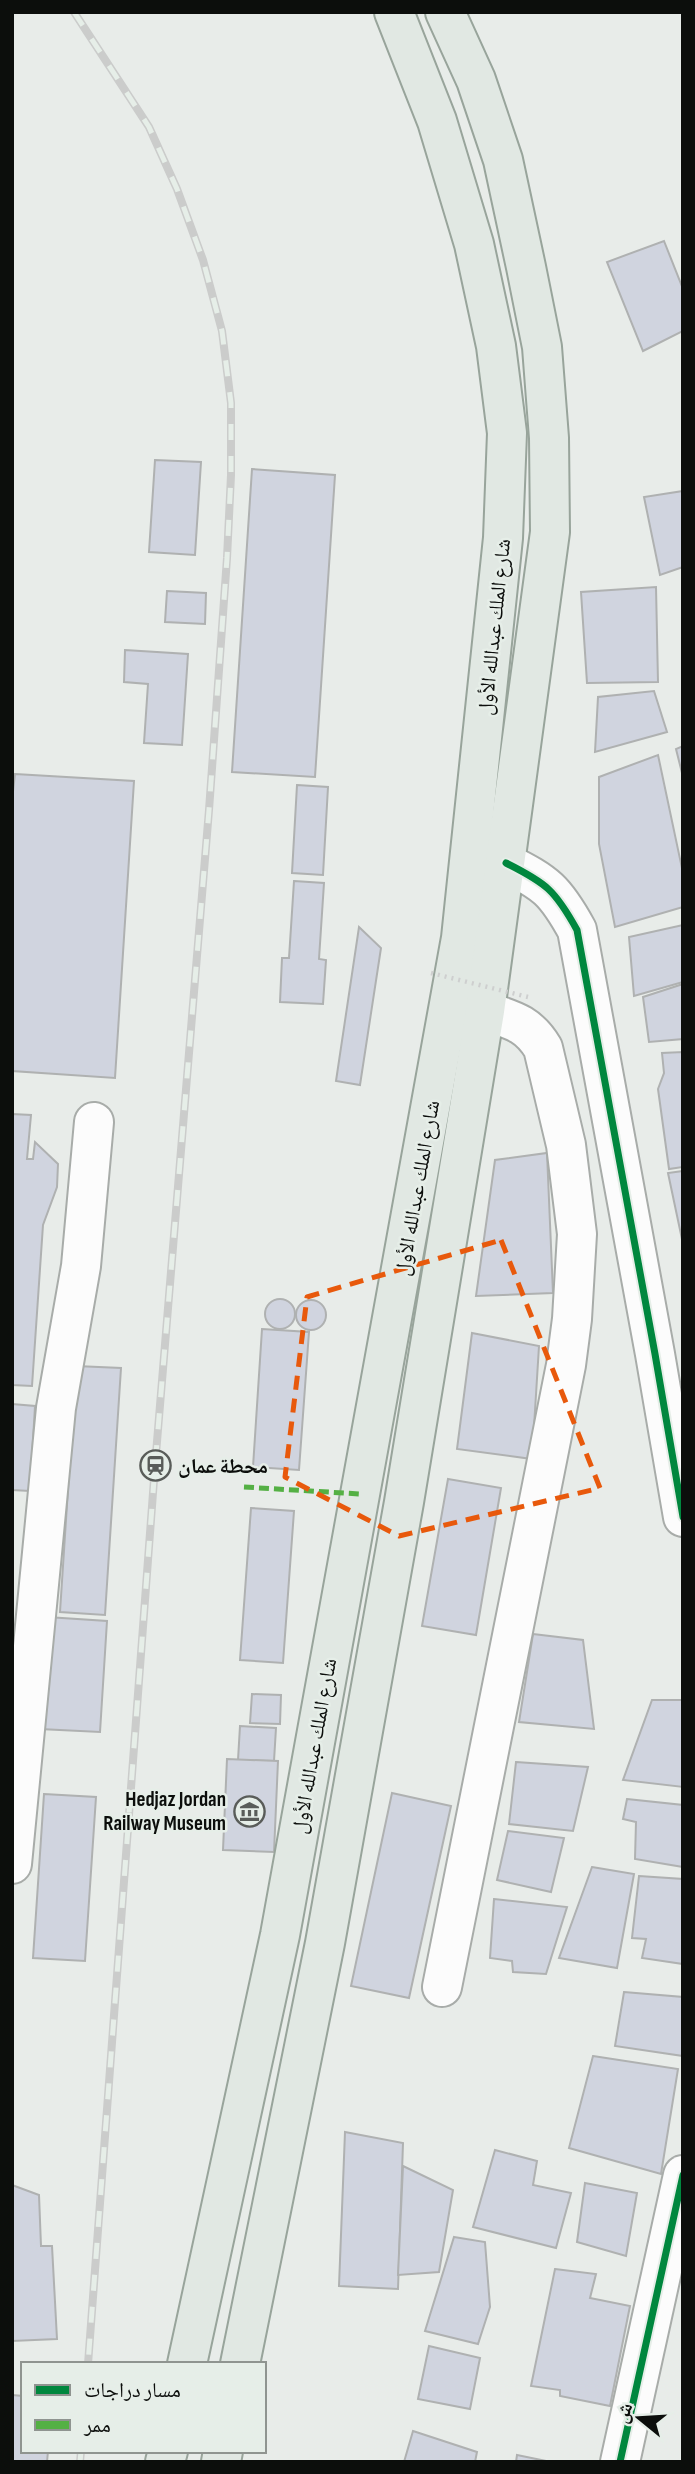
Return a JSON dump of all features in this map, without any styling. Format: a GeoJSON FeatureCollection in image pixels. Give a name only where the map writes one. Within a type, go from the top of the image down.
{"type":"FeatureCollection","features":[{"type":"Feature","properties":{"kind":"main road","name":"شارع الملك عبدالله الأول"},"geometry":{"type":"LineString","coordinates":[[240,2362],[330,1917],[404,1502],[485,1011],[488,859],[507,433],[496,346],[474,244],[437,121],[394,12]]}},
{"type":"Feature","properties":{"kind":"main road","name":"شارع الملك عبدالله الأول"},"geometry":{"type":"LineString","coordinates":[[187,2362],[282,1921],[461,938],[488,859],[550,531],[548,425],[542,347],[503,160],[476,80],[445,12]]}},
{"type":"Feature","properties":{"kind":"street"},"geometry":{"type":"LineString","coordinates":[[488,859],[540,880],[562,902],[577,930],[683,1517]]}},
{"type":"Feature","properties":{"kind":"street"},"geometry":{"type":"LineString","coordinates":[[442,1987],[566,1365],[577,1234],[572,1183],[549,1064],[535,1035],[524,1025],[485,1011]]}},
{"type":"Feature","properties":{"kind":"street"},"geometry":{"type":"LineString","coordinates":[[12,1864],[56,1408],[81,1266],[94,1122]]}},
{"type":"Feature","properties":{"kind":"street"},"geometry":{"type":"LineString","coordinates":[[620,2462],[683,2175]]}},
{"type":"Feature","properties":{"kind":"path"},"geometry":{"type":"LineString","coordinates":[[431,973],[528,997]]}},
{"type":"Feature","properties":{"kind":"highlighted area"},"geometry":{"type":"Polygon","coordinates":[[[501,1240],[600,1488],[399,1536],[285,1477],[307,1297],[501,1240]]]}},
{"type":"Feature","properties":{"kind":"building"},"geometry":{"type":"Polygon","coordinates":[[[664,241],[683,289],[683,331],[643,351],[607,262],[664,241]]]}},
{"type":"Feature","properties":{"kind":"building"},"geometry":{"type":"Polygon","coordinates":[[[155,460],[201,462],[195,555],[149,552],[155,460]]]}},
{"type":"Feature","properties":{"kind":"building"},"geometry":{"type":"Polygon","coordinates":[[[252,469],[335,475],[315,777],[232,772],[252,469]]]}},
{"type":"Feature","properties":{"kind":"building"},"geometry":{"type":"Polygon","coordinates":[[[683,491],[683,567],[660,575],[644,497],[683,491]]]}},
{"type":"Feature","properties":{"kind":"building"},"geometry":{"type":"Polygon","coordinates":[[[656,587],[658,682],[587,683],[581,592],[656,587]]]}},
{"type":"Feature","properties":{"kind":"building"},"geometry":{"type":"Polygon","coordinates":[[[167,591],[206,593],[205,624],[165,622],[167,591]]]}},
{"type":"Feature","properties":{"kind":"building"},"geometry":{"type":"Polygon","coordinates":[[[125,650],[188,654],[182,745],[144,743],[148,684],[124,682],[125,650]]]}},
{"type":"Feature","properties":{"kind":"building"},"geometry":{"type":"Polygon","coordinates":[[[654,691],[667,732],[595,752],[598,697],[654,691]]]}},
{"type":"Feature","properties":{"kind":"building"},"geometry":{"type":"Polygon","coordinates":[[[683,746],[683,777],[676,749],[683,746]]]}},
{"type":"Feature","properties":{"kind":"building"},"geometry":{"type":"Polygon","coordinates":[[[658,755],[683,873],[683,907],[615,927],[599,844],[599,777],[658,755]]]}},
{"type":"Feature","properties":{"kind":"building"},"geometry":{"type":"Polygon","coordinates":[[[15,774],[134,781],[115,1078],[12,1071],[12,800],[15,774]]]}},
{"type":"Feature","properties":{"kind":"building"},"geometry":{"type":"Polygon","coordinates":[[[297,785],[328,787],[323,875],[292,873],[297,785]]]}},
{"type":"Feature","properties":{"kind":"building"},"geometry":{"type":"Polygon","coordinates":[[[294,881],[324,883],[319,959],[326,960],[323,1004],[280,1002],[282,958],[289,958],[294,881]]]}},
{"type":"Feature","properties":{"kind":"building"},"geometry":{"type":"Polygon","coordinates":[[[683,925],[683,982],[634,996],[629,937],[683,925]]]}},
{"type":"Feature","properties":{"kind":"building"},"geometry":{"type":"Polygon","coordinates":[[[359,927],[381,948],[360,1085],[336,1081],[359,927]]]}},
{"type":"Feature","properties":{"kind":"building"},"geometry":{"type":"Polygon","coordinates":[[[683,984],[683,1039],[649,1042],[643,997],[683,984]]]}},
{"type":"Feature","properties":{"kind":"building"},"geometry":{"type":"Polygon","coordinates":[[[683,1052],[683,1167],[669,1169],[658,1089],[664,1073],[662,1053],[683,1052]]]}},
{"type":"Feature","properties":{"kind":"building"},"geometry":{"type":"Polygon","coordinates":[[[12,1114],[31,1115],[27,1159],[33,1159],[35,1142],[58,1164],[57,1187],[43,1225],[32,1386],[12,1385],[12,1114]]]}},
{"type":"Feature","properties":{"kind":"building"},"geometry":{"type":"Polygon","coordinates":[[[547,1153],[553,1293],[476,1296],[495,1160],[547,1153]]]}},
{"type":"Feature","properties":{"kind":"building"},"geometry":{"type":"Polygon","coordinates":[[[683,1171],[683,1244],[668,1173],[683,1171]]]}},
{"type":"Feature","properties":{"kind":"building"},"geometry":{"type":"Polygon","coordinates":[[[280,1299],[291,1303],[295,1314],[291,1325],[280,1329],[269,1325],[265,1314],[269,1303],[280,1299]]]}},
{"type":"Feature","properties":{"kind":"building"},"geometry":{"type":"Polygon","coordinates":[[[311,1300],[322,1304],[326,1315],[322,1326],[311,1330],[300,1326],[296,1315],[300,1304],[311,1300]]]}},
{"type":"Feature","properties":{"kind":"building"},"geometry":{"type":"Polygon","coordinates":[[[262,1329],[309,1332],[299,1470],[253,1467],[262,1329]]]}},
{"type":"Feature","properties":{"kind":"building"},"geometry":{"type":"Polygon","coordinates":[[[472,1333],[539,1346],[532,1459],[457,1449],[472,1333]]]}},
{"type":"Feature","properties":{"kind":"building"},"geometry":{"type":"Polygon","coordinates":[[[76,1366],[121,1368],[105,1615],[60,1612],[76,1366]]]}},
{"type":"Feature","properties":{"kind":"building"},"geometry":{"type":"Polygon","coordinates":[[[12,1404],[35,1406],[30,1491],[12,1490],[12,1404]]]}},
{"type":"Feature","properties":{"kind":"building"},"geometry":{"type":"Polygon","coordinates":[[[448,1479],[501,1488],[476,1635],[422,1626],[448,1479]]]}},
{"type":"Feature","properties":{"kind":"building"},"geometry":{"type":"Polygon","coordinates":[[[251,1508],[294,1511],[283,1663],[240,1660],[251,1508]]]}},
{"type":"Feature","properties":{"kind":"building"},"geometry":{"type":"Polygon","coordinates":[[[47,1617],[107,1621],[100,1732],[40,1729],[47,1617]]]}},
{"type":"Feature","properties":{"kind":"building"},"geometry":{"type":"Polygon","coordinates":[[[533,1634],[583,1640],[594,1729],[519,1722],[533,1634]]]}},
{"type":"Feature","properties":{"kind":"building"},"geometry":{"type":"Polygon","coordinates":[[[252,1694],[281,1695],[280,1724],[250,1723],[252,1694]]]}},
{"type":"Feature","properties":{"kind":"building"},"geometry":{"type":"Polygon","coordinates":[[[652,1700],[683,1700],[683,1787],[623,1780],[652,1700]]]}},
{"type":"Feature","properties":{"kind":"building"},"geometry":{"type":"Polygon","coordinates":[[[240,1726],[276,1728],[274,1761],[238,1760],[240,1726]]]}},
{"type":"Feature","properties":{"kind":"building"},"geometry":{"type":"Polygon","coordinates":[[[227,1759],[278,1761],[274,1852],[223,1850],[227,1759]]]}},
{"type":"Feature","properties":{"kind":"building"},"geometry":{"type":"Polygon","coordinates":[[[516,1762],[588,1767],[573,1831],[509,1824],[516,1762]]]}},
{"type":"Feature","properties":{"kind":"building"},"geometry":{"type":"Polygon","coordinates":[[[392,1793],[451,1806],[409,1998],[351,1986],[392,1793]]]}},
{"type":"Feature","properties":{"kind":"building"},"geometry":{"type":"Polygon","coordinates":[[[44,1794],[96,1797],[85,1961],[33,1958],[44,1794]]]}},
{"type":"Feature","properties":{"kind":"building"},"geometry":{"type":"Polygon","coordinates":[[[627,1799],[683,1805],[683,1867],[635,1859],[636,1822],[623,1819],[627,1799]]]}},
{"type":"Feature","properties":{"kind":"building"},"geometry":{"type":"Polygon","coordinates":[[[508,1831],[564,1838],[551,1892],[497,1880],[508,1831]]]}},
{"type":"Feature","properties":{"kind":"building"},"geometry":{"type":"Polygon","coordinates":[[[592,1867],[634,1874],[617,1968],[559,1958],[592,1867]]]}},
{"type":"Feature","properties":{"kind":"building"},"geometry":{"type":"Polygon","coordinates":[[[639,1876],[683,1879],[683,1964],[642,1958],[646,1939],[632,1938],[639,1876]]]}},
{"type":"Feature","properties":{"kind":"building"},"geometry":{"type":"Polygon","coordinates":[[[494,1899],[567,1907],[546,1974],[513,1972],[512,1961],[490,1958],[494,1899]]]}},
{"type":"Feature","properties":{"kind":"building"},"geometry":{"type":"Polygon","coordinates":[[[624,1992],[683,1997],[683,2056],[615,2046],[624,1992]]]}},
{"type":"Feature","properties":{"kind":"building"},"geometry":{"type":"Polygon","coordinates":[[[593,2056],[678,2069],[661,2174],[569,2148],[593,2056]]]}},
{"type":"Feature","properties":{"kind":"building"},"geometry":{"type":"Polygon","coordinates":[[[345,2132],[403,2143],[398,2289],[339,2286],[345,2132]]]}},
{"type":"Feature","properties":{"kind":"building"},"geometry":{"type":"Polygon","coordinates":[[[495,2150],[537,2161],[533,2185],[571,2193],[556,2248],[473,2227],[495,2150]]]}},
{"type":"Feature","properties":{"kind":"building"},"geometry":{"type":"Polygon","coordinates":[[[403,2166],[453,2190],[439,2272],[398,2275],[403,2166]]]}},
{"type":"Feature","properties":{"kind":"building"},"geometry":{"type":"Polygon","coordinates":[[[585,2183],[637,2193],[626,2256],[577,2242],[585,2183]]]}},
{"type":"Feature","properties":{"kind":"building"},"geometry":{"type":"Polygon","coordinates":[[[12,2185],[39,2195],[41,2246],[52,2246],[57,2339],[12,2341],[12,2185]]]}},
{"type":"Feature","properties":{"kind":"building"},"geometry":{"type":"Polygon","coordinates":[[[454,2237],[485,2242],[490,2307],[478,2344],[425,2331],[454,2237]]]}},
{"type":"Feature","properties":{"kind":"building"},"geometry":{"type":"Polygon","coordinates":[[[555,2269],[596,2274],[590,2298],[630,2306],[610,2406],[560,2396],[560,2390],[531,2386],[555,2269]]]}},
{"type":"Feature","properties":{"kind":"building"},"geometry":{"type":"Polygon","coordinates":[[[429,2346],[480,2358],[470,2409],[418,2399],[429,2346]]]}},
{"type":"Feature","properties":{"kind":"building"},"geometry":{"type":"Polygon","coordinates":[[[12,2395],[21,2396],[21,2453],[48,2453],[47,2462],[12,2462],[12,2395]]]}},
{"type":"Feature","properties":{"kind":"building"},"geometry":{"type":"Polygon","coordinates":[[[413,2431],[477,2452],[475,2462],[404,2462],[413,2431]]]}},
{"type":"Feature","properties":{"kind":"building"},"geometry":{"type":"Polygon","coordinates":[[[517,2455],[551,2462],[516,2462],[517,2455]]]}},
{"type":"Feature","properties":{"kind":"railway"},"geometry":{"type":"LineString","coordinates":[[74,12],[149,127],[177,189],[203,260],[222,331],[231,403],[227,558],[209,810],[155,1466],[88,2362]]}},
{"type":"Feature","properties":{"kind":"railway"},"geometry":{"type":"LineString","coordinates":[[80,2462],[81,2453]]}},
{"type":"Feature","properties":{"kind":"marked path"},"geometry":{"type":"LineString","coordinates":[[244,1487],[360,1494]]}},
{"type":"Feature","properties":{"kind":"cycle path"},"geometry":{"type":"LineString","coordinates":[[506,863],[531,876],[548,889],[562,905],[577,930],[683,1517]]}},
{"type":"Feature","properties":{"kind":"cycle path"},"geometry":{"type":"LineString","coordinates":[[620,2462],[683,2175]]}},
{"type":"Feature","properties":{"kind":"place","name":"محطة عمان"},"geometry":{"type":"Point","coordinates":[155,1466]}},
{"type":"Feature","properties":{"kind":"place","name":"Hedjaz Jordan Railway Museum"},"geometry":{"type":"Point","coordinates":[249,1811]}}]}
